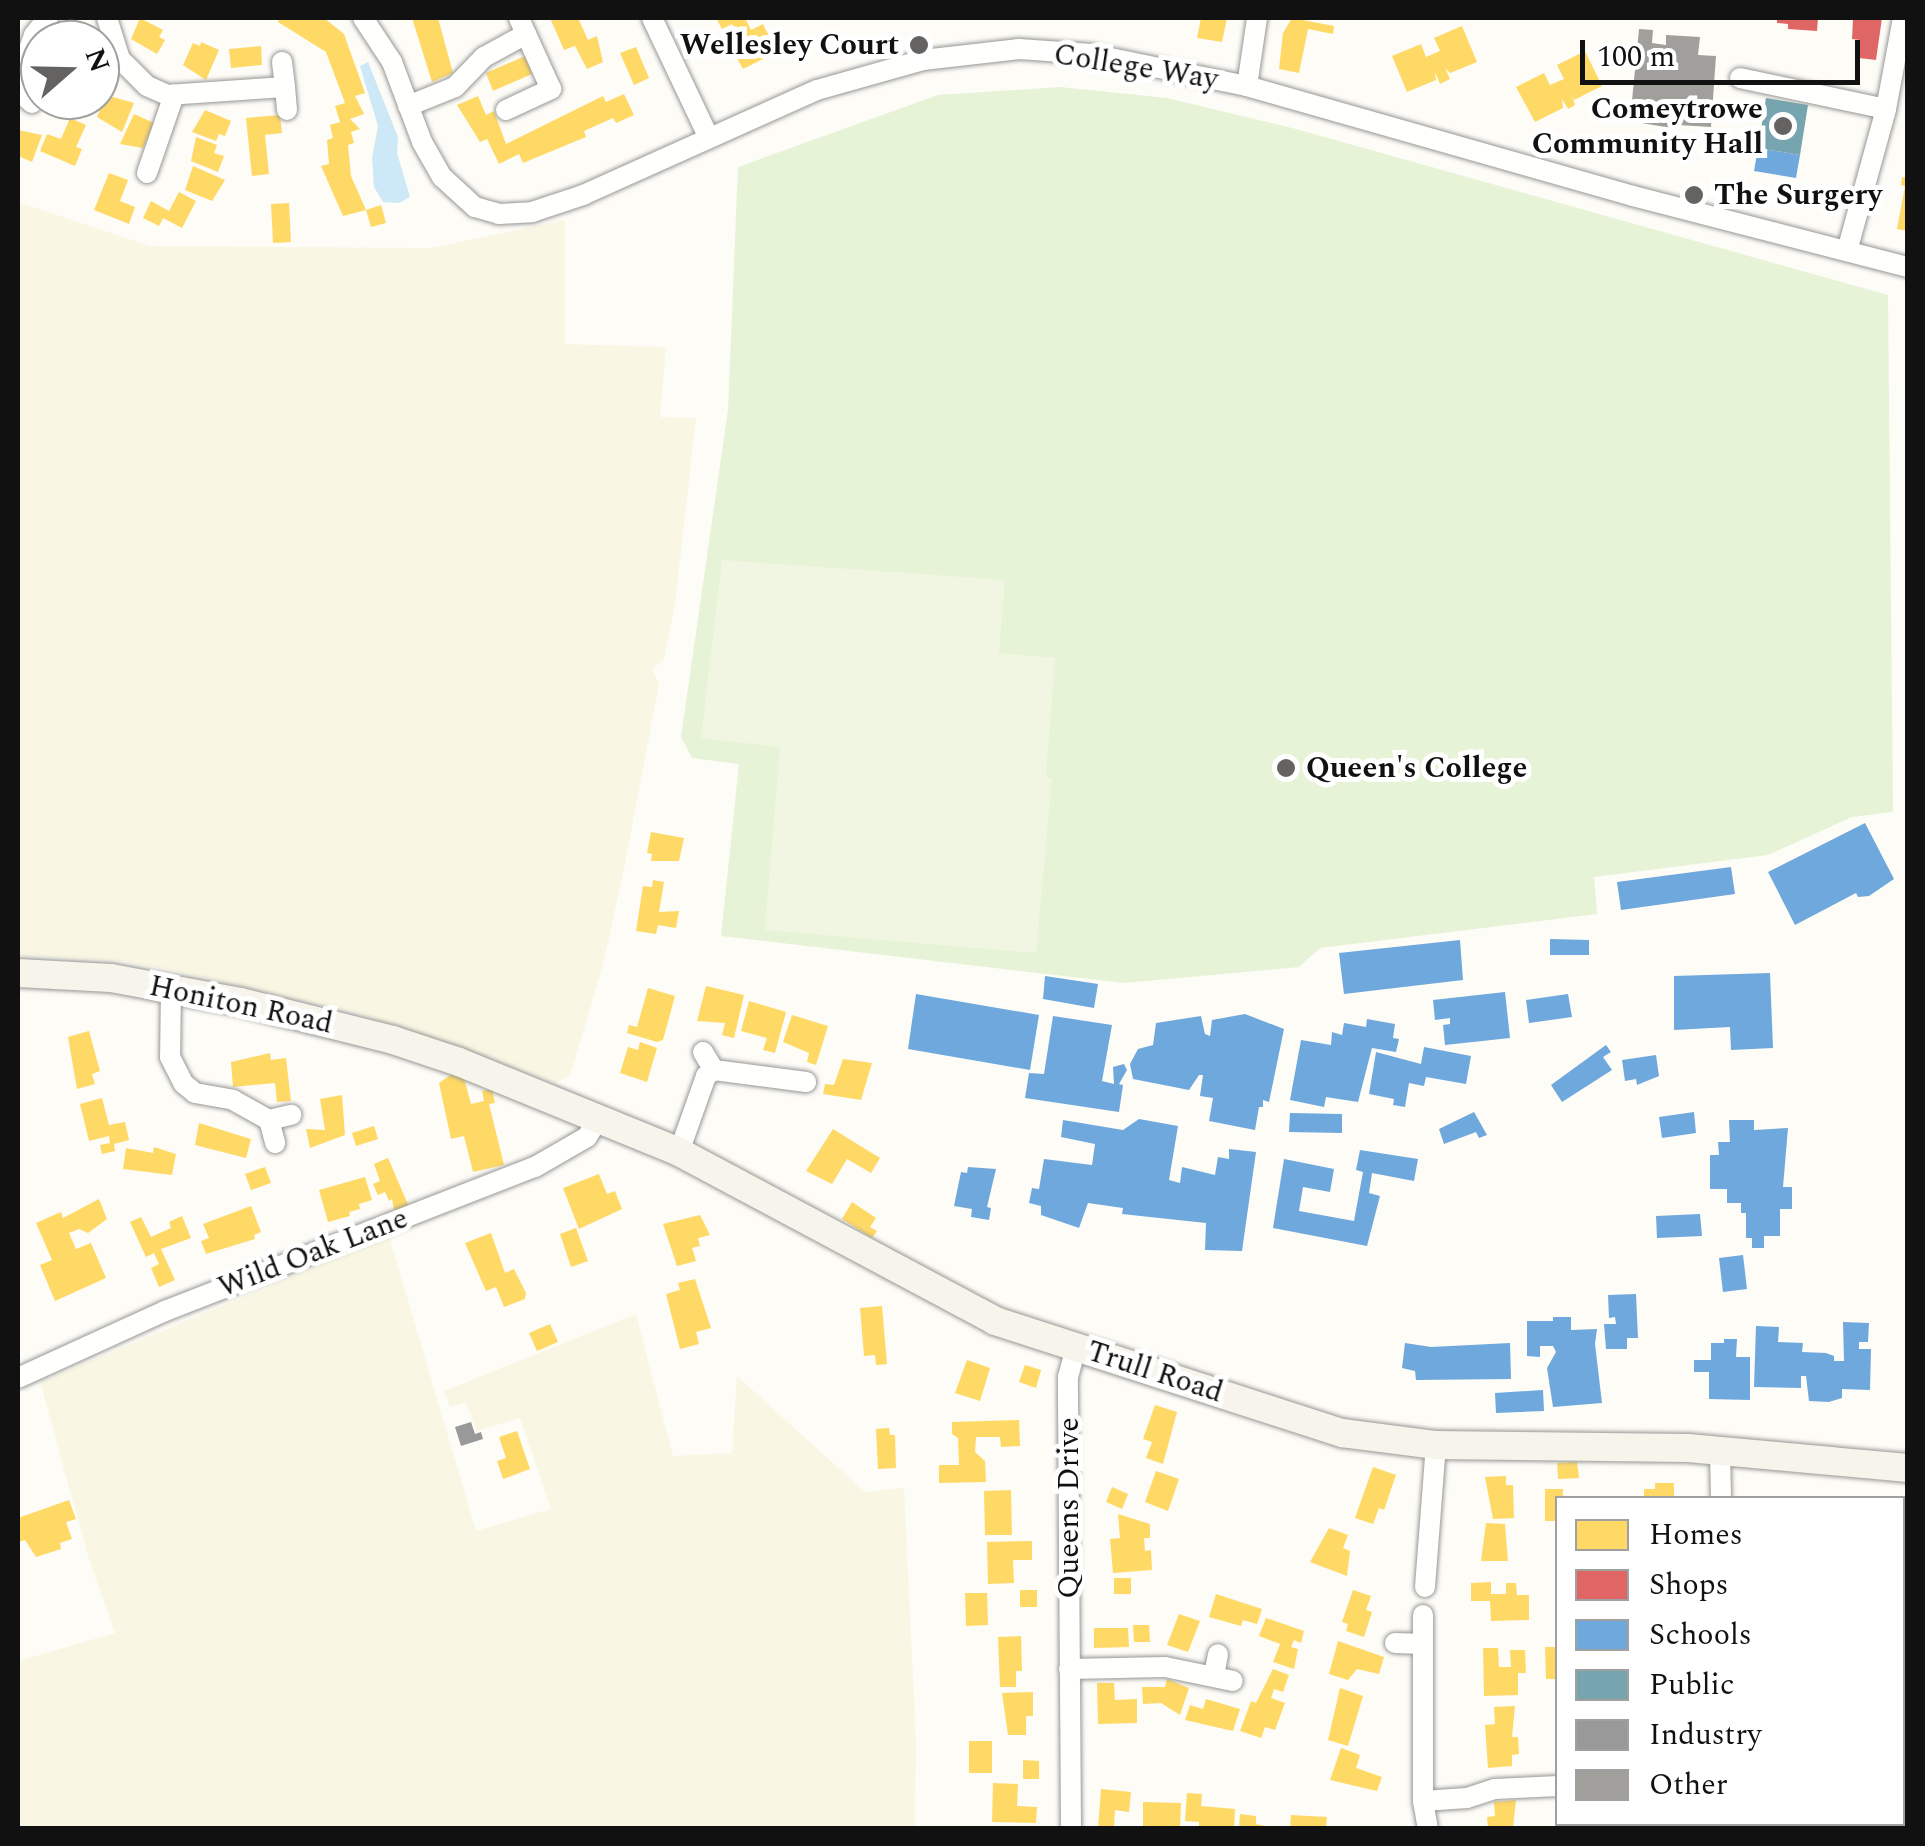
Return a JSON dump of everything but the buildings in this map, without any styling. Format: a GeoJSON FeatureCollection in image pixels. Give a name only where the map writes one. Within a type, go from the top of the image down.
{"type":"FeatureCollection","features":[{"type":"Feature","properties":{"kind":"street"},"geometry":{"type":"LineString","coordinates":[[18,80],[34,34],[48,18]]}},
{"type":"Feature","properties":{"kind":"street"},"geometry":{"type":"LineString","coordinates":[[107,18],[114,46],[130,71],[147,86],[174,95],[284,87]]}},
{"type":"Feature","properties":{"kind":"street","name":"College Way"},"geometry":{"type":"LineString","coordinates":[[362,18],[392,62],[442,178],[474,207],[499,214],[558,204],[817,90],[923,60],[1019,50],[1091,54],[1247,86],[1633,196],[1908,267]]}},
{"type":"Feature","properties":{"kind":"street"},"geometry":{"type":"LineString","coordinates":[[652,18],[708,136]]}},
{"type":"Feature","properties":{"kind":"street"},"geometry":{"type":"LineString","coordinates":[[1247,86],[1256,18]]}},
{"type":"Feature","properties":{"kind":"street"},"geometry":{"type":"LineString","coordinates":[[1847,251],[1902,63],[1903,18]]}},
{"type":"Feature","properties":{"kind":"street"},"geometry":{"type":"LineString","coordinates":[[408,106],[456,87],[484,57],[523,26],[560,85],[506,110]]}},
{"type":"Feature","properties":{"kind":"street"},"geometry":{"type":"LineString","coordinates":[[282,62],[287,110]]}},
{"type":"Feature","properties":{"kind":"street"},"geometry":{"type":"LineString","coordinates":[[1740,78],[1886,109]]}},
{"type":"Feature","properties":{"kind":"street"},"geometry":{"type":"LineString","coordinates":[[147,174],[174,95]]}},
{"type":"Feature","properties":{"kind":"street","name":"Honiton Road"},"geometry":{"type":"LineString","coordinates":[[18,973],[111,978],[171,989],[316,1019],[459,1062]]}},
{"type":"Feature","properties":{"kind":"street"},"geometry":{"type":"LineString","coordinates":[[171,989],[170,1057],[184,1084],[196,1093],[233,1100],[269,1120],[291,1114]]}},
{"type":"Feature","properties":{"kind":"street"},"geometry":{"type":"LineString","coordinates":[[679,1152],[708,1061],[806,1082]]}},
{"type":"Feature","properties":{"kind":"street","name":"Trull Road"},"geometry":{"type":"LineString","coordinates":[[459,1062],[679,1152],[952,1302],[1076,1347],[1342,1433],[1436,1444],[1620,1444],[1720,1450],[1908,1468]]}},
{"type":"Feature","properties":{"kind":"street","name":"Wild Oak Lane"},"geometry":{"type":"LineString","coordinates":[[18,1378],[165,1311],[535,1167],[587,1138],[599,1118]]}},
{"type":"Feature","properties":{"kind":"street"},"geometry":{"type":"LineString","coordinates":[[269,1120],[275,1144]]}},
{"type":"Feature","properties":{"kind":"street","name":"Queens Drive"},"geometry":{"type":"LineString","coordinates":[[1070,1828],[1068,1376],[1076,1347]]}},
{"type":"Feature","properties":{"kind":"street"},"geometry":{"type":"LineString","coordinates":[[1425,1587],[1436,1444]]}},
{"type":"Feature","properties":{"kind":"street"},"geometry":{"type":"LineString","coordinates":[[1720,1450],[1721,1496]]}},
{"type":"Feature","properties":{"kind":"street"},"geometry":{"type":"LineString","coordinates":[[1423,1615],[1423,1801],[1428,1828]]}},
{"type":"Feature","properties":{"kind":"street"},"geometry":{"type":"LineString","coordinates":[[1395,1643],[1423,1644]]}},
{"type":"Feature","properties":{"kind":"street"},"geometry":{"type":"LineString","coordinates":[[1069,1670],[1222,1670]]}},
{"type":"Feature","properties":{"kind":"street"},"geometry":{"type":"LineString","coordinates":[[1423,1801],[1468,1798],[1495,1789],[1555,1786]]}},
{"type":"Feature","properties":{"kind":"shaded area"},"geometry":{"type":"Polygon","coordinates":[[[18,202],[150,246],[430,248],[565,220],[565,344],[666,347],[660,417],[696,418],[675,604],[664,659],[652,669],[659,684],[625,864],[603,965],[570,1076],[555,1083],[370,1017],[221,981],[122,961],[18,956],[18,202]]]}},
{"type":"Feature","properties":{"kind":"shaded area"},"geometry":{"type":"Polygon","coordinates":[[[389,1236],[476,1531],[551,1509],[520,1418],[477,1431],[466,1403],[450,1407],[444,1391],[636,1314],[673,1456],[732,1453],[737,1376],[865,1492],[904,1488],[916,1741],[915,1828],[18,1828],[18,1661],[115,1633],[88,1556],[40,1382],[389,1236]]]}},
{"type":"Feature","properties":{"kind":"green space","name":"Queen's College"},"geometry":{"type":"Polygon","coordinates":[[[1060,87],[1167,98],[1296,129],[1888,295],[1893,812],[1852,817],[1768,855],[1594,877],[1597,914],[1320,948],[1299,967],[1124,983],[721,936],[739,764],[692,758],[681,737],[728,410],[738,167],[938,95],[1060,87]]]}},
{"type":"Feature","properties":{"kind":"green space"},"geometry":{"type":"Polygon","coordinates":[[[722,560],[1005,580],[999,653],[1055,658],[1046,777],[1052,778],[1036,953],[765,930],[780,747],[701,738],[722,560]]]}},
{"type":"Feature","properties":{"kind":"water"},"geometry":{"type":"Polygon","coordinates":[[[368,62],[398,137],[397,153],[410,197],[399,203],[383,202],[374,187],[372,158],[378,126],[360,66],[368,62]]]}},
{"type":"Feature","properties":{"kind":"place","name":"Wellesley Court"},"geometry":{"type":"Point","coordinates":[919,45]}},
{"type":"Feature","properties":{"kind":"place","name":"Comeytrowe Community Hall"},"geometry":{"type":"Point","coordinates":[1783,126]}},
{"type":"Feature","properties":{"kind":"place","name":"The Surgery"},"geometry":{"type":"Point","coordinates":[1694,195]}},
{"type":"Feature","properties":{"kind":"place","name":"Queen's College"},"geometry":{"type":"Point","coordinates":[1286,768]}}]}
